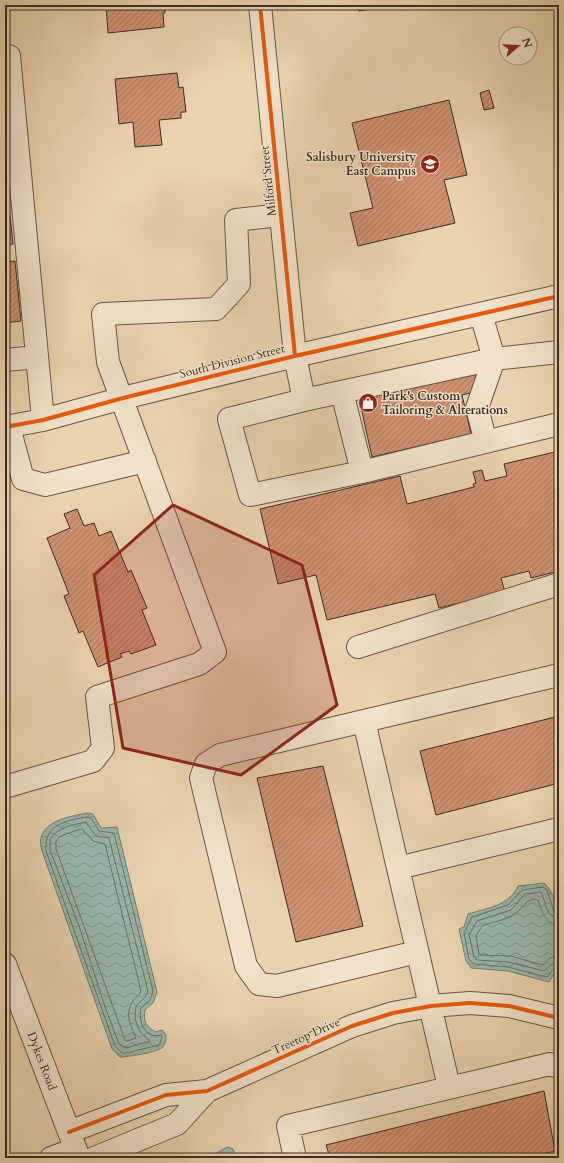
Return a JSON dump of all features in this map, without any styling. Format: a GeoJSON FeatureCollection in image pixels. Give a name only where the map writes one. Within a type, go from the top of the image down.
{"type":"FeatureCollection","features":[{"type":"Feature","properties":{"kind":"street","name":"Milford Street"},"geometry":{"type":"LineString","coordinates":[[260,5],[295,356],[304,400]]}},
{"type":"Feature","properties":{"kind":"street"},"geometry":{"type":"LineString","coordinates":[[9,56],[12,148],[43,420]]}},
{"type":"Feature","properties":{"kind":"street"},"geometry":{"type":"LineString","coordinates":[[5,787],[94,761],[103,748],[97,697],[199,664],[215,652],[123,398],[108,362],[103,314],[216,309],[239,284],[236,220],[281,215]]}},
{"type":"Feature","properties":{"kind":"street","name":"South Division Street"},"geometry":{"type":"LineString","coordinates":[[7,427],[43,420],[123,398],[295,356],[559,296]]}},
{"type":"Feature","properties":{"kind":"street"},"geometry":{"type":"LineString","coordinates":[[481,314],[494,359],[477,408],[486,442]]}},
{"type":"Feature","properties":{"kind":"street"},"geometry":{"type":"LineString","coordinates":[[559,352],[494,359],[304,400],[229,419],[250,495],[362,472],[559,424]]}},
{"type":"Feature","properties":{"kind":"street"},"geometry":{"type":"LineString","coordinates":[[5,360],[37,357]]}},
{"type":"Feature","properties":{"kind":"street"},"geometry":{"type":"LineString","coordinates":[[342,392],[362,472]]}},
{"type":"Feature","properties":{"kind":"street"},"geometry":{"type":"LineString","coordinates":[[7,427],[23,479],[45,485],[145,462]]}},
{"type":"Feature","properties":{"kind":"street"},"geometry":{"type":"LineString","coordinates":[[358,647],[559,584]]}},
{"type":"Feature","properties":{"kind":"street"},"geometry":{"type":"LineString","coordinates":[[417,952],[277,986],[259,984],[246,966],[201,778],[206,764],[220,755],[559,675]]}},
{"type":"Feature","properties":{"kind":"street"},"geometry":{"type":"LineString","coordinates":[[364,721],[449,1087]]}},
{"type":"Feature","properties":{"kind":"street"},"geometry":{"type":"LineString","coordinates":[[398,868],[559,829]]}},
{"type":"Feature","properties":{"kind":"street","name":"Dykes Road"},"geometry":{"type":"LineString","coordinates":[[5,964],[79,1149]]}},
{"type":"Feature","properties":{"kind":"street","name":"Treetop Drive"},"geometry":{"type":"LineString","coordinates":[[79,1149],[166,1095],[207,1091],[352,1026],[393,1013],[431,1006],[470,1003],[509,1006],[559,1018]]}},
{"type":"Feature","properties":{"kind":"street"},"geometry":{"type":"LineString","coordinates":[[295,1158],[288,1126],[550,1064],[559,1067]]}},
{"type":"Feature","properties":{"kind":"street","name":"Treetop Drive"},"geometry":{"type":"LineString","coordinates":[[79,1149],[177,1124],[207,1091]]}},
{"type":"Feature","properties":{"kind":"street"},"geometry":{"type":"LineString","coordinates":[[51,1158],[79,1149]]}},
{"type":"Feature","properties":{"kind":"highlighted area"},"geometry":{"type":"Polygon","coordinates":[[[173,505],[302,565],[337,705],[241,775],[123,748],[94,575],[173,505]]]}},
{"type":"Feature","properties":{"kind":"water"},"geometry":{"type":"Polygon","coordinates":[[[87,813],[93,814],[101,828],[117,827],[157,992],[153,1003],[145,1010],[144,1017],[148,1026],[156,1032],[162,1030],[166,1035],[163,1047],[160,1049],[120,1057],[112,1049],[42,851],[41,838],[48,827],[60,820],[87,813]]]}},
{"type":"Feature","properties":{"kind":"water"},"geometry":{"type":"Polygon","coordinates":[[[544,883],[555,900],[558,912],[560,936],[559,970],[556,971],[549,982],[508,971],[471,968],[466,961],[459,929],[464,927],[468,914],[490,908],[503,902],[514,893],[518,886],[544,883]]]}},
{"type":"Feature","properties":{"kind":"water"},"geometry":{"type":"Polygon","coordinates":[[[228,1147],[233,1149],[236,1158],[206,1158],[228,1147]]]}},
{"type":"Feature","properties":{"kind":"building"},"geometry":{"type":"Polygon","coordinates":[[[106,5],[165,5],[165,13],[163,13],[164,27],[108,33],[106,5]]]}},
{"type":"Feature","properties":{"kind":"building"},"geometry":{"type":"Polygon","coordinates":[[[359,5],[393,5],[359,11],[359,5]]]}},
{"type":"Feature","properties":{"kind":"building"},"geometry":{"type":"Polygon","coordinates":[[[393,5],[408,5],[408,6],[393,7],[393,5]]]}},
{"type":"Feature","properties":{"kind":"building"},"geometry":{"type":"Polygon","coordinates":[[[177,73],[179,88],[183,87],[186,112],[181,112],[181,118],[159,120],[162,145],[135,147],[133,122],[119,124],[115,79],[177,73]]]}},
{"type":"Feature","properties":{"kind":"building"},"geometry":{"type":"Polygon","coordinates":[[[489,90],[494,108],[484,110],[480,93],[489,90]]]}},
{"type":"Feature","properties":{"kind":"building"},"geometry":{"type":"Polygon","coordinates":[[[449,100],[467,175],[444,180],[455,223],[358,246],[350,213],[373,208],[352,123],[449,100]]]}},
{"type":"Feature","properties":{"kind":"building"},"geometry":{"type":"Polygon","coordinates":[[[10,215],[13,244],[5,245],[5,216],[10,215]]]}},
{"type":"Feature","properties":{"kind":"building"},"geometry":{"type":"Polygon","coordinates":[[[15,261],[21,321],[5,323],[5,262],[15,261]]]}},
{"type":"Feature","properties":{"kind":"building"},"geometry":{"type":"Polygon","coordinates":[[[474,371],[479,391],[462,395],[471,434],[372,457],[359,398],[474,371]]]}},
{"type":"Feature","properties":{"kind":"building"},"geometry":{"type":"Polygon","coordinates":[[[559,451],[559,571],[531,578],[529,571],[501,578],[505,592],[439,608],[435,594],[327,620],[316,575],[278,584],[260,509],[400,476],[407,504],[474,487],[473,484],[476,483],[473,472],[482,470],[485,481],[507,476],[504,464],[559,451]]]}},
{"type":"Feature","properties":{"kind":"building"},"geometry":{"type":"Polygon","coordinates":[[[77,509],[84,526],[94,523],[99,536],[111,531],[128,572],[131,570],[147,608],[142,610],[156,645],[131,654],[129,651],[120,654],[122,657],[98,667],[83,631],[79,633],[64,596],[69,594],[47,538],[70,528],[64,514],[77,509]]]}},
{"type":"Feature","properties":{"kind":"building"},"geometry":{"type":"Polygon","coordinates":[[[559,716],[559,783],[436,815],[420,751],[559,716]]]}},
{"type":"Feature","properties":{"kind":"building"},"geometry":{"type":"Polygon","coordinates":[[[323,766],[363,926],[296,942],[257,778],[323,766]]]}},
{"type":"Feature","properties":{"kind":"building"},"geometry":{"type":"Polygon","coordinates":[[[544,1091],[555,1151],[527,1158],[330,1158],[326,1145],[544,1091]]]}},
{"type":"Feature","properties":{"kind":"cycle path"},"geometry":{"type":"LineString","coordinates":[[260,5],[295,356]]}},
{"type":"Feature","properties":{"kind":"cycle path"},"geometry":{"type":"LineString","coordinates":[[5,427],[43,420],[123,398],[295,356],[559,296]]}},
{"type":"Feature","properties":{"kind":"cycle path"},"geometry":{"type":"LineString","coordinates":[[69,1132],[166,1095],[207,1091],[352,1026],[393,1013],[431,1006],[470,1003],[509,1006],[559,1018]]}},
{"type":"Feature","properties":{"kind":"place","name":"Salisbury University East Campus"},"geometry":{"type":"Point","coordinates":[430,164]}},
{"type":"Feature","properties":{"kind":"place","name":"Park's Custom Tailoring & Alterations"},"geometry":{"type":"Point","coordinates":[368,403]}}]}
